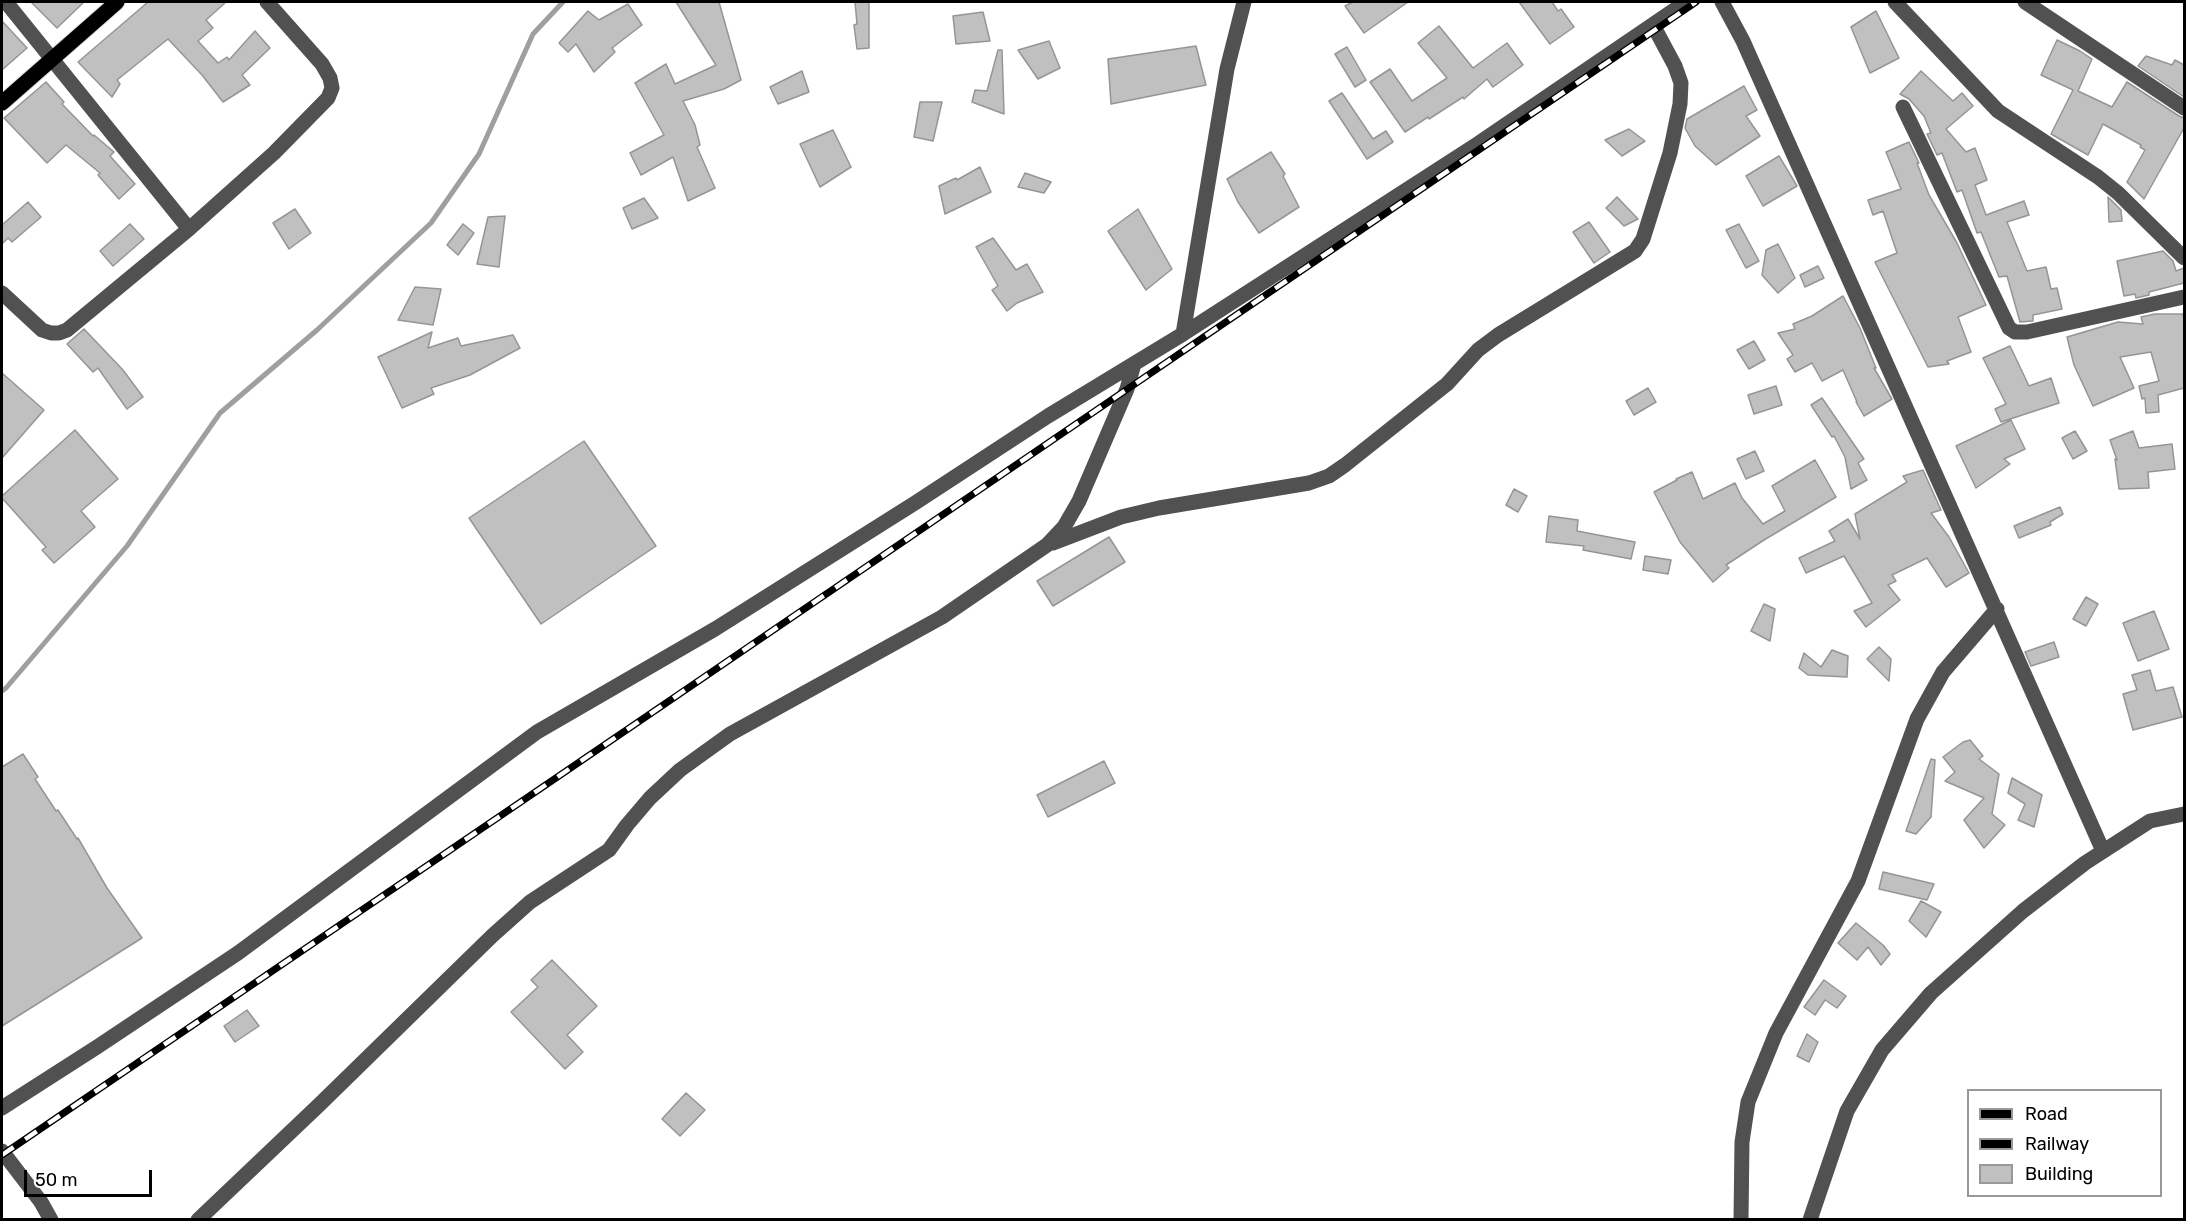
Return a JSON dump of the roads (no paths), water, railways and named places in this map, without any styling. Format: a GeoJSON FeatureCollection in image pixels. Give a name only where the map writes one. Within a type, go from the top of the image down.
{"type":"FeatureCollection","features":[{"type":"Feature","properties":{"kind":"main road"},"geometry":{"type":"LineString","coordinates":[[2,103],[117,2]]}},
{"type":"Feature","properties":{"kind":"street"},"geometry":{"type":"LineString","coordinates":[[6,2],[189,229]]}},
{"type":"Feature","properties":{"kind":"street"},"geometry":{"type":"LineString","coordinates":[[2,293],[42,330],[59,333],[67,330],[189,229],[274,153],[328,98],[332,88],[330,78],[322,64],[267,2]]}},
{"type":"Feature","properties":{"kind":"street"},"geometry":{"type":"LineString","coordinates":[[1183,334],[1227,69],[1244,2]]}},
{"type":"Feature","properties":{"kind":"street"},"geometry":{"type":"LineString","coordinates":[[2,1108],[238,953],[537,732],[716,629],[1048,416],[1183,334],[1469,149],[1686,2]]}},
{"type":"Feature","properties":{"kind":"street"},"geometry":{"type":"LineString","coordinates":[[1722,2],[1743,41],[2103,851]]}},
{"type":"Feature","properties":{"kind":"street"},"geometry":{"type":"LineString","coordinates":[[1895,2],[1998,111],[2098,177],[2184,258]]}},
{"type":"Feature","properties":{"kind":"street"},"geometry":{"type":"LineString","coordinates":[[2025,2],[2184,108]]}},
{"type":"Feature","properties":{"kind":"street"},"geometry":{"type":"LineString","coordinates":[[1047,545],[1121,517],[1159,508],[1310,483],[1329,476],[1447,384],[1478,350],[1498,335],[1635,251],[1643,239],[1670,153],[1680,104],[1681,84],[1675,66],[1653,25]]}},
{"type":"Feature","properties":{"kind":"street"},"geometry":{"type":"LineString","coordinates":[[1903,107],[2009,328],[2015,332],[2026,332],[2184,297]]}},
{"type":"Feature","properties":{"kind":"street"},"geometry":{"type":"LineString","coordinates":[[198,1220],[500,929],[530,902],[609,850],[650,798],[680,770],[730,734],[942,617],[1047,545],[1064,527],[1079,501],[1127,389],[1134,364]]}},
{"type":"Feature","properties":{"kind":"street"},"geometry":{"type":"LineString","coordinates":[[1740,1220],[1742,1142],[1748,1102],[1772,1043],[1858,881],[1917,719],[1943,672],[1997,609]]}},
{"type":"Feature","properties":{"kind":"street"},"geometry":{"type":"LineString","coordinates":[[1810,1220],[1847,1111],[1882,1050],[1932,993],[2023,912],[2085,863],[2150,821],[2184,814]]}},
{"type":"Feature","properties":{"kind":"street"},"geometry":{"type":"LineString","coordinates":[[2,1151],[41,1202],[51,1220]]}},
{"type":"Feature","properties":{"kind":"waterway"},"geometry":{"type":"LineString","coordinates":[[2,691],[127,546],[220,413],[317,330],[431,223],[479,154],[533,34],[563,2]]}},
{"type":"Feature","properties":{"kind":"railway"},"geometry":{"type":"LineString","coordinates":[[2,1155],[1696,2]]}}]}
